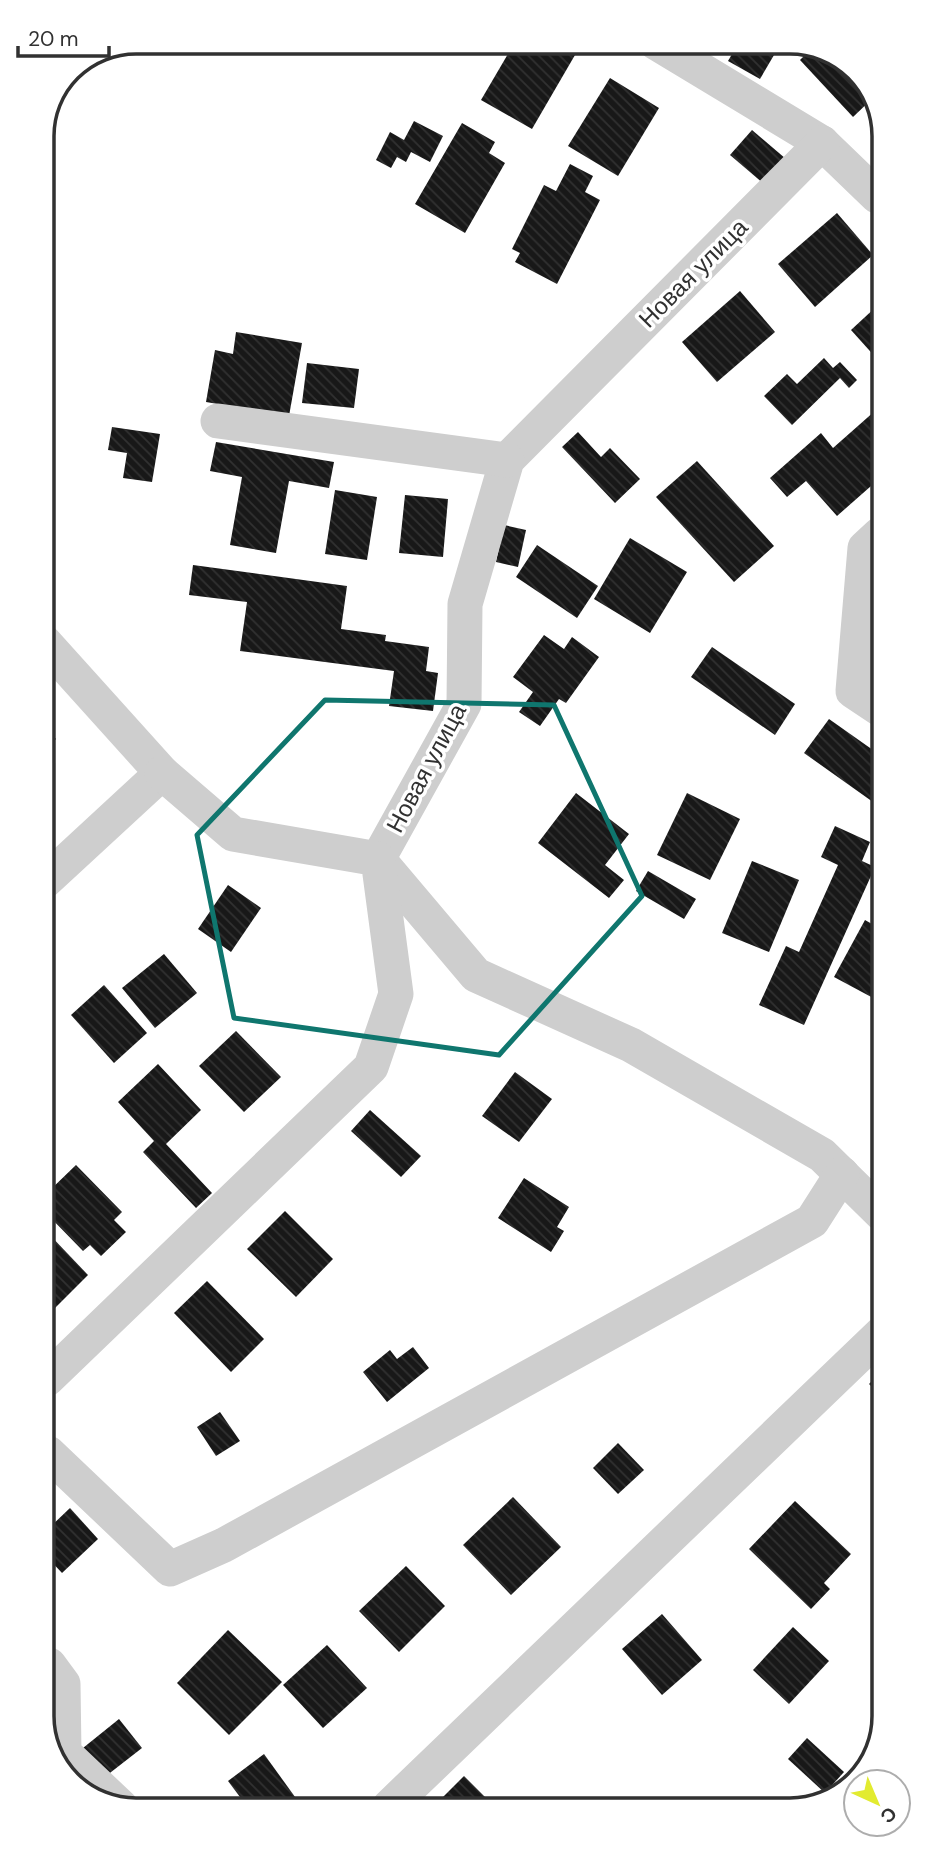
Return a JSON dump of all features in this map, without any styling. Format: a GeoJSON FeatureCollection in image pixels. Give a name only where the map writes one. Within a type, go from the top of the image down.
{"type":"FeatureCollection","features":[{"type":"Feature","properties":{"kind":"street"},"geometry":{"type":"LineString","coordinates":[[675,54],[822,143],[872,191]]}},
{"type":"Feature","properties":{"kind":"street","name":"Новая улица"},"geometry":{"type":"LineString","coordinates":[[822,143],[507,460],[465,604],[464,704],[378,859],[476,975],[631,1045],[822,1155],[872,1203]]}},
{"type":"Feature","properties":{"kind":"street"},"geometry":{"type":"LineString","coordinates":[[218,421],[507,460]]}},
{"type":"Feature","properties":{"kind":"street"},"geometry":{"type":"LineString","coordinates":[[872,542],[865,548],[853,691],[872,704]]}},
{"type":"Feature","properties":{"kind":"street"},"geometry":{"type":"LineString","coordinates":[[54,653],[162,773],[233,835],[378,859],[396,994],[371,1067],[54,1372]]}},
{"type":"Feature","properties":{"kind":"street"},"geometry":{"type":"LineString","coordinates":[[54,873],[162,773]]}},
{"type":"Feature","properties":{"kind":"street"},"geometry":{"type":"LineString","coordinates":[[54,1459],[170,1569],[223,1545],[812,1221],[842,1174]]}},
{"type":"Feature","properties":{"kind":"street"},"geometry":{"type":"LineString","coordinates":[[398,1798],[872,1343]]}},
{"type":"Feature","properties":{"kind":"street"},"geometry":{"type":"LineString","coordinates":[[54,1672],[63,1684],[64,1753],[103,1790]]}},
{"type":"Feature","properties":{"kind":"highlighted area"},"geometry":{"type":"Polygon","coordinates":[[[325,700],[554,705],[642,896],[499,1055],[234,1018],[197,835],[325,700]]]}},
{"type":"Feature","properties":{"kind":"building"},"geometry":{"type":"Polygon","coordinates":[[[508,54],[575,55],[532,129],[481,100],[508,54]]]}},
{"type":"Feature","properties":{"kind":"building"},"geometry":{"type":"Polygon","coordinates":[[[732,54],[774,55],[760,79],[728,61],[732,54]]]}},
{"type":"Feature","properties":{"kind":"building"},"geometry":{"type":"Polygon","coordinates":[[[806,56],[835,68],[855,86],[866,105],[853,117],[800,60],[806,56]]]}},
{"type":"Feature","properties":{"kind":"building"},"geometry":{"type":"Polygon","coordinates":[[[610,78],[659,108],[618,176],[568,146],[610,78]]]}},
{"type":"Feature","properties":{"kind":"building"},"geometry":{"type":"Polygon","coordinates":[[[414,121],[443,136],[430,162],[411,152],[406,162],[397,157],[391,168],[376,160],[390,132],[404,140],[414,121]]]}},
{"type":"Feature","properties":{"kind":"building"},"geometry":{"type":"Polygon","coordinates":[[[462,123],[495,142],[489,153],[505,163],[465,233],[415,204],[462,123]]]}},
{"type":"Feature","properties":{"kind":"building"},"geometry":{"type":"Polygon","coordinates":[[[752,130],[786,159],[764,184],[730,155],[752,130]]]}},
{"type":"Feature","properties":{"kind":"building"},"geometry":{"type":"Polygon","coordinates":[[[570,164],[593,176],[585,192],[600,200],[557,284],[515,262],[520,253],[512,249],[544,185],[556,191],[570,164]]]}},
{"type":"Feature","properties":{"kind":"building"},"geometry":{"type":"Polygon","coordinates":[[[837,213],[872,254],[815,307],[778,264],[837,213]]]}},
{"type":"Feature","properties":{"kind":"building"},"geometry":{"type":"Polygon","coordinates":[[[740,291],[775,332],[717,382],[682,342],[740,291]]]}},
{"type":"Feature","properties":{"kind":"building"},"geometry":{"type":"Polygon","coordinates":[[[872,311],[872,353],[851,330],[872,311]]]}},
{"type":"Feature","properties":{"kind":"building"},"geometry":{"type":"Polygon","coordinates":[[[236,332],[302,343],[289,416],[206,402],[215,350],[233,354],[236,332]]]}},
{"type":"Feature","properties":{"kind":"building"},"geometry":{"type":"Polygon","coordinates":[[[824,358],[833,368],[840,362],[857,380],[849,388],[840,378],[792,425],[764,396],[787,374],[797,384],[824,358]]]}},
{"type":"Feature","properties":{"kind":"building"},"geometry":{"type":"Polygon","coordinates":[[[307,363],[359,369],[354,408],[302,403],[307,363]]]}},
{"type":"Feature","properties":{"kind":"building"},"geometry":{"type":"Polygon","coordinates":[[[872,414],[872,485],[837,516],[806,481],[787,497],[770,478],[821,433],[833,448],[872,414]]]}},
{"type":"Feature","properties":{"kind":"building"},"geometry":{"type":"Polygon","coordinates":[[[112,427],[160,434],[152,482],[123,478],[127,453],[108,450],[112,427]]]}},
{"type":"Feature","properties":{"kind":"building"},"geometry":{"type":"Polygon","coordinates":[[[578,432],[601,457],[610,448],[640,479],[615,503],[562,447],[578,432]]]}},
{"type":"Feature","properties":{"kind":"building"},"geometry":{"type":"Polygon","coordinates":[[[216,442],[334,462],[329,488],[289,481],[276,553],[230,545],[242,477],[210,471],[216,442]]]}},
{"type":"Feature","properties":{"kind":"building"},"geometry":{"type":"Polygon","coordinates":[[[697,461],[774,546],[734,582],[656,497],[697,461]]]}},
{"type":"Feature","properties":{"kind":"building"},"geometry":{"type":"Polygon","coordinates":[[[335,490],[377,497],[367,560],[325,554],[335,490]]]}},
{"type":"Feature","properties":{"kind":"building"},"geometry":{"type":"Polygon","coordinates":[[[405,495],[448,499],[443,557],[399,553],[405,495]]]}},
{"type":"Feature","properties":{"kind":"building"},"geometry":{"type":"Polygon","coordinates":[[[504,525],[526,530],[518,567],[496,562],[504,525]]]}},
{"type":"Feature","properties":{"kind":"building"},"geometry":{"type":"Polygon","coordinates":[[[630,538],[687,572],[650,633],[594,599],[630,538]]]}},
{"type":"Feature","properties":{"kind":"building"},"geometry":{"type":"Polygon","coordinates":[[[537,545],[598,586],[577,618],[516,577],[537,545]]]}},
{"type":"Feature","properties":{"kind":"building"},"geometry":{"type":"Polygon","coordinates":[[[193,565],[347,586],[341,629],[386,635],[385,641],[429,647],[426,671],[438,673],[433,711],[389,706],[394,671],[240,651],[247,602],[189,595],[193,565]]]}},
{"type":"Feature","properties":{"kind":"building"},"geometry":{"type":"Polygon","coordinates":[[[544,635],[564,649],[572,637],[599,657],[566,703],[559,699],[540,726],[519,712],[533,692],[513,677],[544,635]]]}},
{"type":"Feature","properties":{"kind":"building"},"geometry":{"type":"Polygon","coordinates":[[[712,647],[795,704],[775,735],[691,677],[712,647]]]}},
{"type":"Feature","properties":{"kind":"building"},"geometry":{"type":"Polygon","coordinates":[[[829,719],[872,749],[872,801],[804,753],[829,719]]]}},
{"type":"Feature","properties":{"kind":"building"},"geometry":{"type":"Polygon","coordinates":[[[576,793],[629,834],[605,865],[624,880],[609,898],[538,843],[576,793]]]}},
{"type":"Feature","properties":{"kind":"building"},"geometry":{"type":"Polygon","coordinates":[[[687,793],[740,819],[710,880],[657,855],[687,793]]]}},
{"type":"Feature","properties":{"kind":"building"},"geometry":{"type":"Polygon","coordinates":[[[835,826],[870,842],[862,861],[872,866],[872,874],[804,1025],[759,1005],[786,946],[799,952],[838,865],[821,857],[835,826]]]}},
{"type":"Feature","properties":{"kind":"building"},"geometry":{"type":"Polygon","coordinates":[[[752,861],[799,880],[769,952],[722,933],[752,861]]]}},
{"type":"Feature","properties":{"kind":"building"},"geometry":{"type":"Polygon","coordinates":[[[648,871],[696,899],[684,919],[636,891],[648,871]]]}},
{"type":"Feature","properties":{"kind":"building"},"geometry":{"type":"Polygon","coordinates":[[[228,885],[261,908],[231,952],[198,929],[228,885]]]}},
{"type":"Feature","properties":{"kind":"building"},"geometry":{"type":"Polygon","coordinates":[[[865,920],[872,924],[872,997],[834,977],[865,920]]]}},
{"type":"Feature","properties":{"kind":"building"},"geometry":{"type":"Polygon","coordinates":[[[164,954],[197,993],[155,1028],[122,988],[164,954]]]}},
{"type":"Feature","properties":{"kind":"building"},"geometry":{"type":"Polygon","coordinates":[[[104,985],[147,1033],[114,1063],[71,1015],[104,985]]]}},
{"type":"Feature","properties":{"kind":"building"},"geometry":{"type":"Polygon","coordinates":[[[236,1031],[281,1077],[244,1112],[199,1066],[236,1031]]]}},
{"type":"Feature","properties":{"kind":"building"},"geometry":{"type":"Polygon","coordinates":[[[158,1064],[201,1110],[166,1144],[212,1193],[196,1208],[143,1152],[154,1141],[118,1102],[158,1064]]]}},
{"type":"Feature","properties":{"kind":"building"},"geometry":{"type":"Polygon","coordinates":[[[515,1072],[552,1099],[519,1142],[482,1116],[515,1072]]]}},
{"type":"Feature","properties":{"kind":"building"},"geometry":{"type":"Polygon","coordinates":[[[370,1110],[421,1156],[401,1177],[351,1131],[370,1110]]]}},
{"type":"Feature","properties":{"kind":"building"},"geometry":{"type":"Polygon","coordinates":[[[76,1165],[122,1212],[114,1220],[126,1232],[101,1256],[90,1245],[83,1251],[54,1221],[54,1186],[76,1165]]]}},
{"type":"Feature","properties":{"kind":"building"},"geometry":{"type":"Polygon","coordinates":[[[524,1178],[569,1207],[557,1227],[564,1231],[551,1252],[498,1218],[524,1178]]]}},
{"type":"Feature","properties":{"kind":"building"},"geometry":{"type":"Polygon","coordinates":[[[285,1211],[333,1259],[296,1297],[247,1249],[285,1211]]]}},
{"type":"Feature","properties":{"kind":"building"},"geometry":{"type":"Polygon","coordinates":[[[54,1239],[88,1275],[54,1309],[54,1239]]]}},
{"type":"Feature","properties":{"kind":"building"},"geometry":{"type":"Polygon","coordinates":[[[207,1281],[264,1339],[231,1372],[174,1313],[207,1281]]]}},
{"type":"Feature","properties":{"kind":"building"},"geometry":{"type":"Polygon","coordinates":[[[413,1347],[429,1368],[387,1402],[363,1372],[390,1350],[397,1359],[413,1347]]]}},
{"type":"Feature","properties":{"kind":"building"},"geometry":{"type":"Polygon","coordinates":[[[220,1412],[240,1441],[216,1456],[197,1427],[220,1412]]]}},
{"type":"Feature","properties":{"kind":"building"},"geometry":{"type":"Polygon","coordinates":[[[618,1443],[644,1470],[618,1494],[593,1468],[618,1443]]]}},
{"type":"Feature","properties":{"kind":"building"},"geometry":{"type":"Polygon","coordinates":[[[513,1497],[561,1547],[511,1595],[463,1545],[513,1497]]]}},
{"type":"Feature","properties":{"kind":"building"},"geometry":{"type":"Polygon","coordinates":[[[795,1501],[851,1554],[824,1583],[830,1589],[811,1609],[749,1549],[795,1501]]]}},
{"type":"Feature","properties":{"kind":"building"},"geometry":{"type":"Polygon","coordinates":[[[70,1508],[98,1539],[62,1573],[54,1564],[54,1523],[70,1508]]]}},
{"type":"Feature","properties":{"kind":"building"},"geometry":{"type":"Polygon","coordinates":[[[406,1566],[445,1606],[399,1652],[359,1611],[406,1566]]]}},
{"type":"Feature","properties":{"kind":"building"},"geometry":{"type":"Polygon","coordinates":[[[662,1614],[702,1660],[662,1695],[622,1649],[662,1614]]]}},
{"type":"Feature","properties":{"kind":"building"},"geometry":{"type":"Polygon","coordinates":[[[793,1627],[829,1661],[789,1704],[753,1670],[793,1627]]]}},
{"type":"Feature","properties":{"kind":"building"},"geometry":{"type":"Polygon","coordinates":[[[228,1630],[282,1682],[229,1735],[177,1683],[228,1630]]]}},
{"type":"Feature","properties":{"kind":"building"},"geometry":{"type":"Polygon","coordinates":[[[327,1645],[367,1688],[323,1728],[283,1685],[327,1645]]]}},
{"type":"Feature","properties":{"kind":"building"},"geometry":{"type":"Polygon","coordinates":[[[119,1719],[142,1748],[106,1776],[83,1748],[119,1719]]]}},
{"type":"Feature","properties":{"kind":"building"},"geometry":{"type":"Polygon","coordinates":[[[807,1738],[842,1770],[842,1774],[830,1788],[823,1791],[788,1759],[807,1738]]]}},
{"type":"Feature","properties":{"kind":"building"},"geometry":{"type":"Polygon","coordinates":[[[264,1754],[296,1798],[241,1798],[228,1781],[264,1754]]]}},
{"type":"Feature","properties":{"kind":"building"},"geometry":{"type":"Polygon","coordinates":[[[464,1776],[486,1798],[442,1798],[464,1776]]]}}]}
